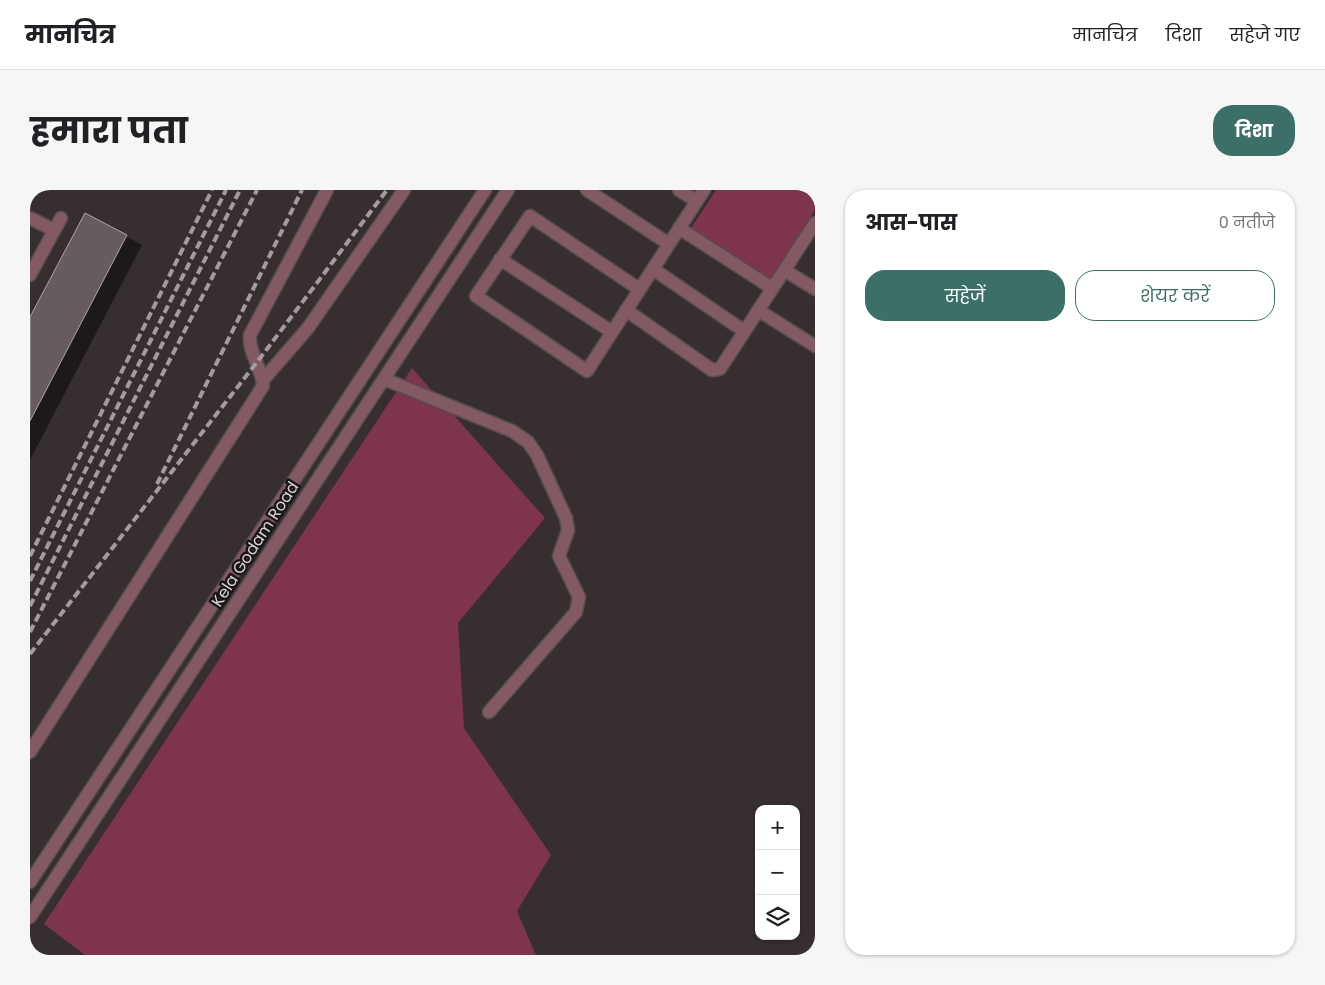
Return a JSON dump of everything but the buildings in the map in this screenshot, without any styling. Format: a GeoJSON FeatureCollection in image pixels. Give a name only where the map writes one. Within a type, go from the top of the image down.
{"type":"FeatureCollection","features":[{"type":"Feature","properties":{"kind":"street"},"geometry":{"type":"LineString","coordinates":[[263,380],[250,345],[250,335],[327,190]]}},
{"type":"Feature","properties":{"kind":"street"},"geometry":{"type":"LineString","coordinates":[[30,752],[261,390],[263,380],[308,328],[404,190]]}},
{"type":"Feature","properties":{"kind":"street","name":"Kela Godam Road"},"geometry":{"type":"LineString","coordinates":[[30,882],[485,190]]}},
{"type":"Feature","properties":{"kind":"street","name":"Kela Godam Road"},"geometry":{"type":"LineString","coordinates":[[30,917],[508,190]]}},
{"type":"Feature","properties":{"kind":"street"},"geometry":{"type":"LineString","coordinates":[[587,190],[669,244]]}},
{"type":"Feature","properties":{"kind":"street"},"geometry":{"type":"LineString","coordinates":[[679,190],[696,201]]}},
{"type":"Feature","properties":{"kind":"street"},"geometry":{"type":"LineString","coordinates":[[640,289],[531,216],[476,297],[585,371],[612,332],[626,310],[640,289],[653,269],[696,201],[704,190]]}},
{"type":"Feature","properties":{"kind":"street"},"geometry":{"type":"LineString","coordinates":[[30,218],[54,230]]}},
{"type":"Feature","properties":{"kind":"street"},"geometry":{"type":"LineString","coordinates":[[30,275],[61,218]]}},
{"type":"Feature","properties":{"kind":"street"},"geometry":{"type":"LineString","coordinates":[[626,310],[712,370],[720,370],[784,270],[811,238],[815,223]]}},
{"type":"Feature","properties":{"kind":"street"},"geometry":{"type":"LineString","coordinates":[[679,228],[772,288]]}},
{"type":"Feature","properties":{"kind":"street"},"geometry":{"type":"LineString","coordinates":[[500,259],[612,332]]}},
{"type":"Feature","properties":{"kind":"street"},"geometry":{"type":"LineString","coordinates":[[653,269],[744,331]]}},
{"type":"Feature","properties":{"kind":"street"},"geometry":{"type":"LineString","coordinates":[[784,270],[815,289]]}},
{"type":"Feature","properties":{"kind":"street"},"geometry":{"type":"LineString","coordinates":[[758,310],[815,346]]}},
{"type":"Feature","properties":{"kind":"street"},"geometry":{"type":"LineString","coordinates":[[384,378],[512,431],[528,442],[537,455],[566,518],[568,530],[559,551],[579,597],[576,612],[489,712]]}},
{"type":"Feature","properties":{"kind":"shaded area"},"geometry":{"type":"Polygon","coordinates":[[[716,190],[815,190],[815,210],[770,280],[691,228],[716,190]]]}},
{"type":"Feature","properties":{"kind":"shaded area"},"geometry":{"type":"Polygon","coordinates":[[[412,368],[545,518],[458,623],[464,728],[551,855],[517,911],[536,955],[85,955],[44,924],[412,368]]]}},
{"type":"Feature","properties":{"kind":"railway"},"geometry":{"type":"LineString","coordinates":[[30,556],[212,190]]}},
{"type":"Feature","properties":{"kind":"railway"},"geometry":{"type":"LineString","coordinates":[[30,581],[226,190]]}},
{"type":"Feature","properties":{"kind":"railway"},"geometry":{"type":"LineString","coordinates":[[30,606],[240,190]]}},
{"type":"Feature","properties":{"kind":"railway"},"geometry":{"type":"LineString","coordinates":[[30,632],[257,190]]}},
{"type":"Feature","properties":{"kind":"railway"},"geometry":{"type":"LineString","coordinates":[[157,484],[302,190]]}},
{"type":"Feature","properties":{"kind":"railway"},"geometry":{"type":"LineString","coordinates":[[30,654],[264,353],[387,190]]}}]}
